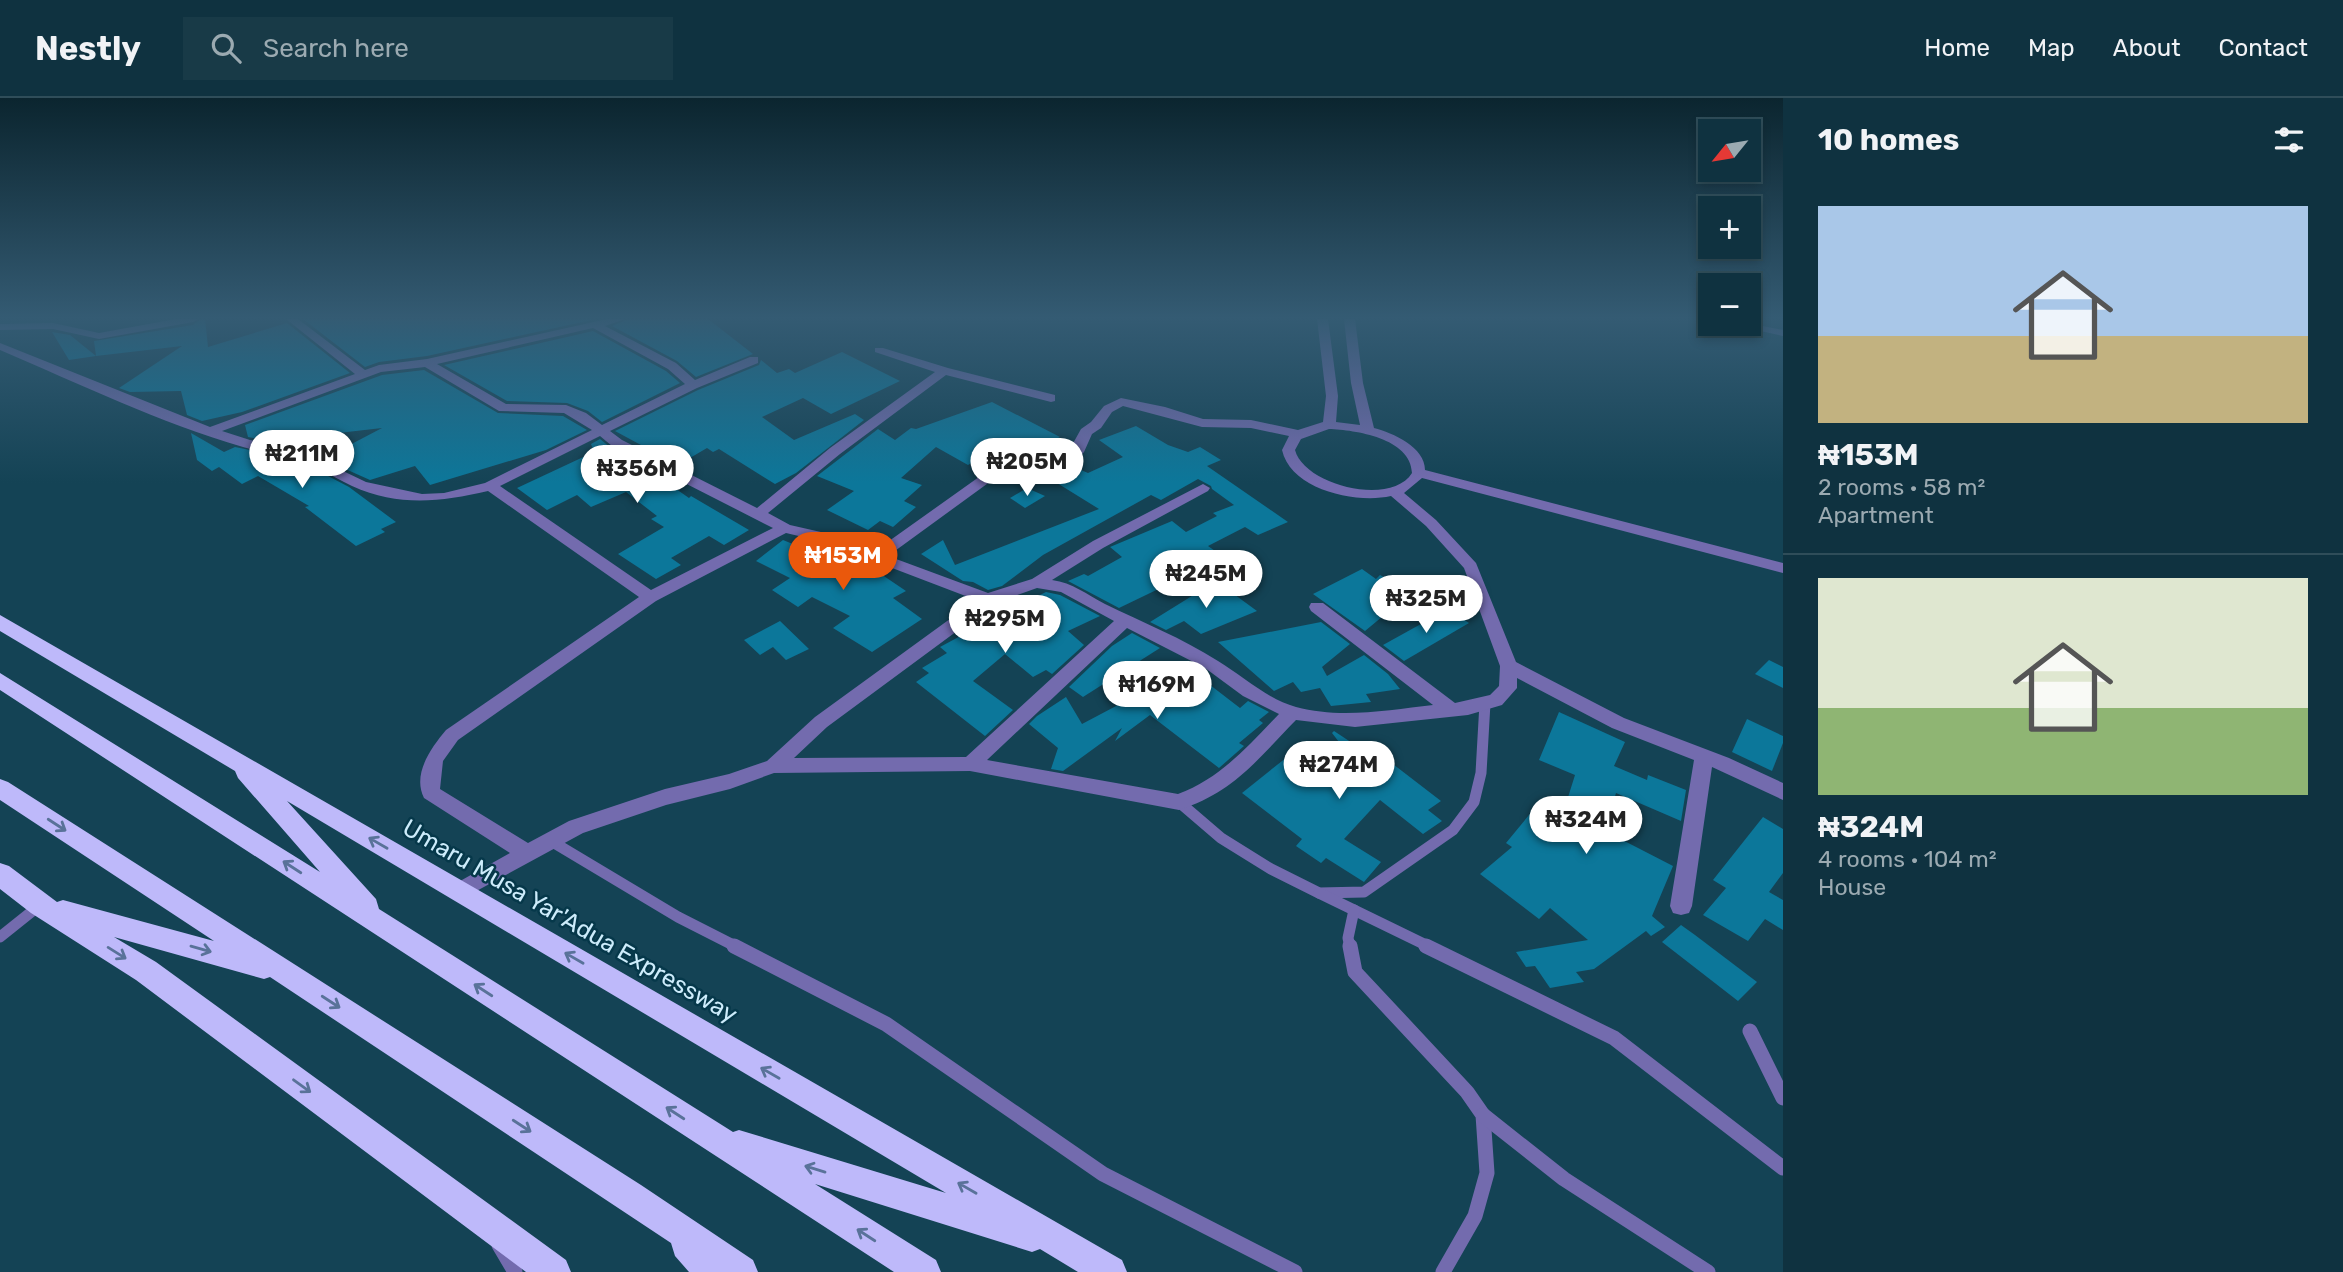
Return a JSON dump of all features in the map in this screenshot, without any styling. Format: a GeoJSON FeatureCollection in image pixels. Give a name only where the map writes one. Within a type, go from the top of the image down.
{"type":"FeatureCollection","features":[{"type":"Feature","properties":{"kind":"highway","name":"Umaru Musa Yar'Adua Expressway"},"geometry":{"type":"LineString","coordinates":[[0,622],[1110,1272]]}},
{"type":"Feature","properties":{"kind":"highway"},"geometry":{"type":"LineString","coordinates":[[0,680],[924,1272]]}},
{"type":"Feature","properties":{"kind":"highway"},"geometry":{"type":"LineString","coordinates":[[231,756],[385,927]]}},
{"type":"Feature","properties":{"kind":"highway"},"geometry":{"type":"LineString","coordinates":[[0,788],[670,1223],[741,1272]]}},
{"type":"Feature","properties":{"kind":"highway"},"geometry":{"type":"LineString","coordinates":[[0,874],[40,905],[146,971],[554,1272]]}},
{"type":"Feature","properties":{"kind":"highway"},"geometry":{"type":"LineString","coordinates":[[40,905],[286,973]]}},
{"type":"Feature","properties":{"kind":"highway"},"geometry":{"type":"LineString","coordinates":[[713,1137],[1068,1247]]}},
{"type":"Feature","properties":{"kind":"highway"},"geometry":{"type":"LineString","coordinates":[[670,1223],[710,1272]]}},
{"type":"Feature","properties":{"kind":"street"},"geometry":{"type":"LineString","coordinates":[[68,374],[170,417],[247,444],[290,451],[361,485],[393,494],[444,497],[490,486],[720,374]]}},
{"type":"Feature","properties":{"kind":"street"},"geometry":{"type":"LineString","coordinates":[[213,430],[363,374]]}},
{"type":"Feature","properties":{"kind":"street"},"geometry":{"type":"LineString","coordinates":[[445,374],[503,408],[566,409],[603,431],[617,443],[785,528],[829,538],[989,600]]}},
{"type":"Feature","properties":{"kind":"street"},"geometry":{"type":"LineString","coordinates":[[681,374],[693,385]]}},
{"type":"Feature","properties":{"kind":"street"},"geometry":{"type":"LineString","coordinates":[[758,514],[842,446],[940,374]]}},
{"type":"Feature","properties":{"kind":"street"},"geometry":{"type":"LineString","coordinates":[[955,374],[1051,398]]}},
{"type":"Feature","properties":{"kind":"street"},"geometry":{"type":"LineString","coordinates":[[1329,374],[1332,396],[1329,425]]}},
{"type":"Feature","properties":{"kind":"street"},"geometry":{"type":"LineString","coordinates":[[1356,374],[1368,430]]}},
{"type":"Feature","properties":{"kind":"street"},"geometry":{"type":"LineString","coordinates":[[876,558],[998,470],[1070,459],[1077,452],[1086,432],[1096,425],[1108,409],[1121,402],[1161,410],[1202,423],[1251,424],[1297,433]]}},
{"type":"Feature","properties":{"kind":"street"},"geometry":{"type":"LineString","coordinates":[[1329,425],[1368,430],[1403,446],[1414,457],[1420,468],[1409,487],[1374,494],[1351,492],[1309,476],[1296,465],[1289,453],[1289,442],[1297,433],[1311,428],[1329,425]]}},
{"type":"Feature","properties":{"kind":"street"},"geometry":{"type":"LineString","coordinates":[[1419,473],[1783,568]]}},
{"type":"Feature","properties":{"kind":"street"},"geometry":{"type":"LineString","coordinates":[[490,486],[650,597]]}},
{"type":"Feature","properties":{"kind":"street"},"geometry":{"type":"LineString","coordinates":[[774,765],[821,722],[989,600],[1006,591],[1037,583],[1079,555],[1151,519],[1203,488]]}},
{"type":"Feature","properties":{"kind":"street"},"geometry":{"type":"LineString","coordinates":[[1037,583],[1065,587],[1096,606],[1211,664],[1249,691],[1292,713],[1355,720],[1452,710],[1496,700],[1508,688],[1510,666],[1471,566],[1431,523],[1394,492]]}},
{"type":"Feature","properties":{"kind":"street"},"geometry":{"type":"LineString","coordinates":[[527,854],[431,793],[428,776],[436,756],[452,735],[650,597],[785,528]]}},
{"type":"Feature","properties":{"kind":"street"},"geometry":{"type":"LineString","coordinates":[[1317,607],[1452,710]]}},
{"type":"Feature","properties":{"kind":"street"},"geometry":{"type":"LineString","coordinates":[[970,764],[1126,619]]}},
{"type":"Feature","properties":{"kind":"street"},"geometry":{"type":"LineString","coordinates":[[1510,666],[1618,723],[1704,756],[1783,792]]}},
{"type":"Feature","properties":{"kind":"street"},"geometry":{"type":"LineString","coordinates":[[460,891],[576,827],[666,797],[730,781],[774,765],[970,764],[1179,802],[1205,792],[1229,777],[1292,713]]}},
{"type":"Feature","properties":{"kind":"street"},"geometry":{"type":"LineString","coordinates":[[1681,906],[1704,756]]}},
{"type":"Feature","properties":{"kind":"lane"},"geometry":{"type":"LineString","coordinates":[[1319,893],[1364,892],[1453,830],[1475,802],[1485,703]]}},
{"type":"Feature","properties":{"kind":"lane"},"geometry":{"type":"LineString","coordinates":[[1179,802],[1221,838],[1271,869],[1614,1038],[1783,1168]]}},
{"type":"Feature","properties":{"kind":"lane"},"geometry":{"type":"LineString","coordinates":[[551,841],[678,917],[886,1024],[1103,1174],[1295,1272]]}},
{"type":"Feature","properties":{"kind":"lane"},"geometry":{"type":"LineString","coordinates":[[0,937],[40,905]]}},
{"type":"Feature","properties":{"kind":"lane"},"geometry":{"type":"LineString","coordinates":[[1354,911],[1348,937],[1355,972],[1467,1092],[1483,1115],[1565,1182],[1708,1272]]}},
{"type":"Feature","properties":{"kind":"lane"},"geometry":{"type":"LineString","coordinates":[[1750,1031],[1783,1098]]}},
{"type":"Feature","properties":{"kind":"lane"},"geometry":{"type":"LineString","coordinates":[[1443,1272],[1475,1216],[1487,1173],[1483,1115]]}},
{"type":"Feature","properties":{"kind":"lane"},"geometry":{"type":"LineString","coordinates":[[485,1221],[515,1272]]}},
{"type":"Feature","properties":{"kind":"building"},"geometry":{"type":"Polygon","coordinates":[[[140,374],[348,374],[242,412],[202,421],[187,415],[181,391],[130,392],[119,388],[140,374]]]}},
{"type":"Feature","properties":{"kind":"building"},"geometry":{"type":"Polygon","coordinates":[[[431,374],[498,413],[563,416],[587,430],[546,450],[430,485],[415,466],[370,480],[323,459],[382,428],[269,441],[248,437],[245,425],[382,375],[431,374]]]}},
{"type":"Feature","properties":{"kind":"building"},"geometry":{"type":"Polygon","coordinates":[[[459,374],[669,374],[680,383],[602,422],[588,411],[567,403],[507,401],[459,374]]]}},
{"type":"Feature","properties":{"kind":"building"},"geometry":{"type":"Polygon","coordinates":[[[738,374],[886,374],[900,381],[831,414],[803,398],[762,417],[794,440],[855,414],[864,420],[796,473],[775,484],[719,449],[713,452],[707,448],[678,465],[615,431],[738,374]]]}},
{"type":"Feature","properties":{"kind":"building"},"geometry":{"type":"Polygon","coordinates":[[[992,402],[1060,437],[1043,446],[1037,443],[1014,460],[994,450],[968,465],[936,447],[901,478],[922,485],[904,501],[916,507],[893,527],[880,521],[868,530],[827,510],[854,491],[817,476],[878,429],[895,440],[911,428],[916,429],[992,402]]]}},
{"type":"Feature","properties":{"kind":"building"},"geometry":{"type":"Polygon","coordinates":[[[1136,426],[1168,445],[1188,452],[1200,447],[1221,460],[1207,466],[1288,522],[1258,535],[1245,527],[1208,546],[1235,565],[1206,579],[1200,569],[1119,608],[1068,581],[1084,574],[1088,576],[1122,557],[1110,547],[1172,521],[1186,532],[1217,516],[1213,513],[1234,505],[1198,479],[1161,500],[1151,495],[1043,555],[1002,586],[988,590],[973,582],[963,581],[921,554],[943,540],[955,565],[1099,509],[1057,483],[1081,470],[1088,473],[1123,457],[1099,440],[1136,426]]]}},
{"type":"Feature","properties":{"kind":"building"},"geometry":{"type":"Polygon","coordinates":[[[191,433],[224,452],[235,447],[269,454],[296,472],[309,466],[349,487],[396,522],[381,529],[385,532],[356,546],[305,507],[309,506],[258,476],[242,484],[219,467],[212,471],[197,460],[191,433]]]}},
{"type":"Feature","properties":{"kind":"building"},"geometry":{"type":"Polygon","coordinates":[[[600,439],[611,448],[662,475],[659,477],[689,498],[691,496],[749,530],[724,545],[709,536],[671,558],[681,565],[656,579],[618,554],[664,527],[651,519],[657,516],[626,492],[591,507],[577,495],[547,510],[517,488],[594,452],[591,444],[600,439]]]}},
{"type":"Feature","properties":{"kind":"building"},"geometry":{"type":"Polygon","coordinates":[[[1027,488],[1045,496],[1025,508],[1010,498],[1027,488]]]}},
{"type":"Feature","properties":{"kind":"building"},"geometry":{"type":"Polygon","coordinates":[[[783,540],[815,553],[825,547],[872,568],[906,591],[893,598],[922,619],[872,652],[833,628],[850,616],[812,597],[798,607],[772,590],[790,578],[756,561],[783,540]]]}},
{"type":"Feature","properties":{"kind":"building"},"geometry":{"type":"Polygon","coordinates":[[[1362,569],[1376,579],[1380,575],[1412,592],[1365,631],[1313,594],[1362,569]]]}},
{"type":"Feature","properties":{"kind":"building"},"geometry":{"type":"Polygon","coordinates":[[[1216,581],[1257,611],[1201,634],[1184,621],[1166,630],[1150,622],[1216,581]]]}},
{"type":"Feature","properties":{"kind":"building"},"geometry":{"type":"Polygon","coordinates":[[[1046,592],[1060,595],[1100,616],[1068,631],[1084,645],[1052,674],[1046,670],[1033,677],[1005,654],[973,681],[1013,710],[985,736],[916,682],[929,673],[922,668],[947,653],[940,647],[966,633],[964,632],[1046,592]]]}},
{"type":"Feature","properties":{"kind":"building"},"geometry":{"type":"Polygon","coordinates":[[[1448,609],[1469,623],[1404,661],[1383,645],[1448,609]]]}},
{"type":"Feature","properties":{"kind":"building"},"geometry":{"type":"Polygon","coordinates":[[[780,621],[809,649],[786,660],[773,647],[760,655],[744,640],[780,621]]]}},
{"type":"Feature","properties":{"kind":"building"},"geometry":{"type":"Polygon","coordinates":[[[1321,622],[1350,644],[1322,667],[1327,676],[1364,655],[1388,674],[1400,689],[1366,694],[1371,702],[1331,706],[1320,688],[1301,692],[1293,682],[1274,691],[1218,642],[1321,622]]]}},
{"type":"Feature","properties":{"kind":"building"},"geometry":{"type":"Polygon","coordinates":[[[1132,633],[1160,648],[1083,697],[1069,687],[1112,646],[1132,633]]]}},
{"type":"Feature","properties":{"kind":"building"},"geometry":{"type":"Polygon","coordinates":[[[1769,660],[1783,667],[1783,688],[1755,674],[1769,660]]]}},
{"type":"Feature","properties":{"kind":"building"},"geometry":{"type":"Polygon","coordinates":[[[1188,668],[1240,708],[1248,701],[1269,712],[1259,720],[1263,723],[1239,743],[1244,746],[1219,768],[1150,715],[1115,741],[1122,728],[1063,771],[1051,769],[1058,748],[1029,724],[1037,716],[1066,697],[1082,724],[1188,668]]]}},
{"type":"Feature","properties":{"kind":"building"},"geometry":{"type":"Polygon","coordinates":[[[1559,712],[1625,742],[1614,766],[1647,780],[1648,775],[1686,790],[1681,821],[1616,793],[1605,831],[1673,866],[1652,916],[1665,927],[1651,936],[1646,931],[1594,969],[1576,972],[1584,982],[1550,988],[1535,966],[1526,967],[1516,952],[1588,940],[1550,908],[1539,919],[1480,874],[1512,847],[1506,843],[1543,798],[1564,810],[1575,775],[1539,760],[1559,712]]]}},
{"type":"Feature","properties":{"kind":"building"},"geometry":{"type":"Polygon","coordinates":[[[1747,719],[1783,736],[1772,771],[1732,752],[1747,719]]]}},
{"type":"Feature","properties":{"kind":"building"},"geometry":{"type":"Polygon","coordinates":[[[1334,731],[1384,764],[1389,761],[1441,801],[1428,810],[1442,821],[1423,834],[1380,800],[1344,839],[1381,862],[1364,882],[1326,858],[1321,863],[1296,846],[1302,839],[1242,793],[1302,745],[1320,756],[1328,750],[1363,773],[1332,733],[1334,731]]]}},
{"type":"Feature","properties":{"kind":"building"},"geometry":{"type":"Polygon","coordinates":[[[1763,817],[1783,829],[1783,873],[1769,892],[1783,900],[1783,930],[1765,919],[1748,941],[1703,915],[1726,888],[1713,880],[1763,817]]]}},
{"type":"Feature","properties":{"kind":"building"},"geometry":{"type":"Polygon","coordinates":[[[1681,925],[1757,982],[1738,1001],[1662,942],[1681,925]]]}}]}
